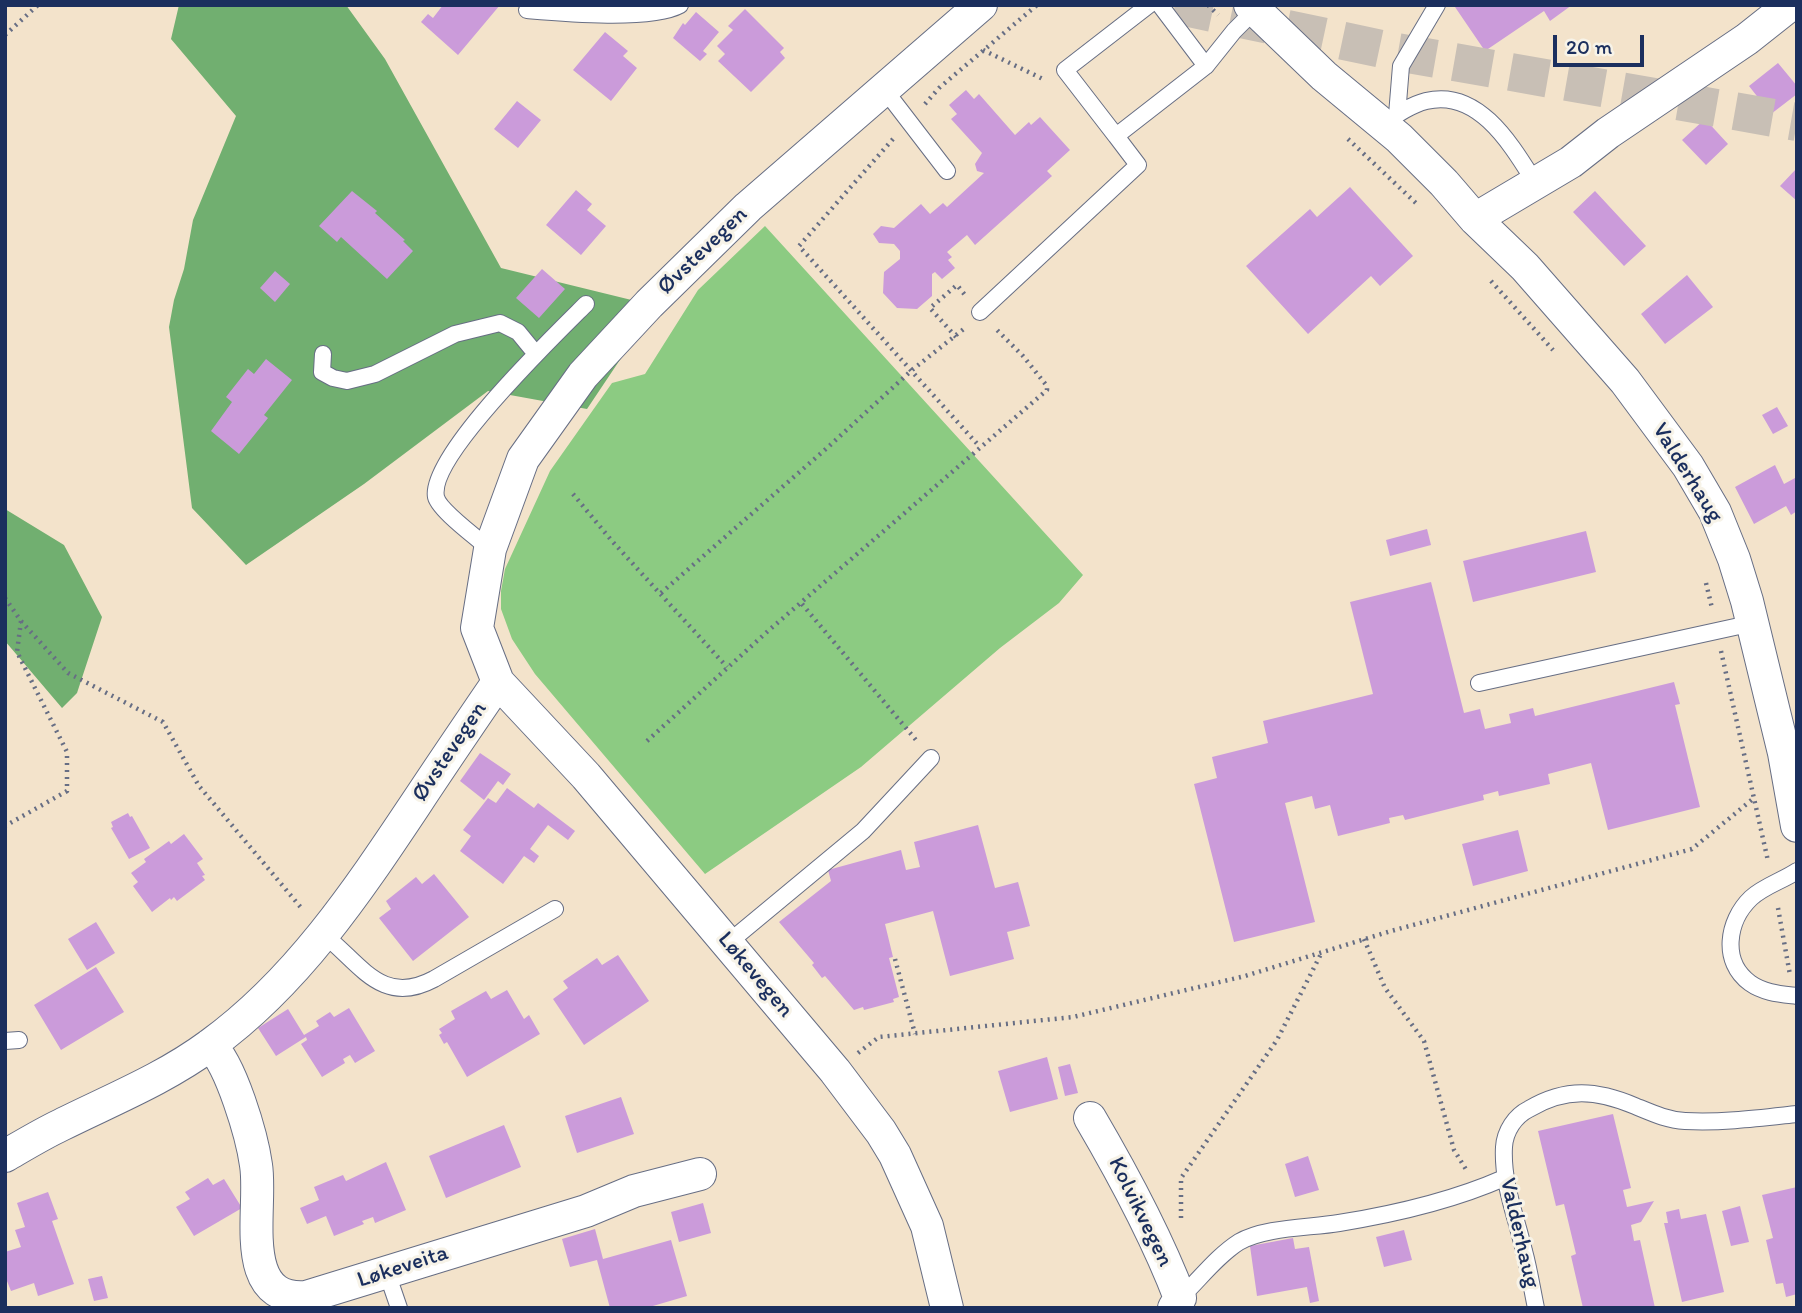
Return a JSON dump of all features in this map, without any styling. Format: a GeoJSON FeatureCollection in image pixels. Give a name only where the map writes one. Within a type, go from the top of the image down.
{"type":"FeatureCollection","features":[{"type":"Feature","properties":{"kind":"street","name":"Øvstevegen"},"geometry":{"type":"LineString","coordinates":[[5,1156],[58,1126],[147,1084],[210,1045],[290,973],[374,867],[498,682],[477,628],[490,549],[523,459],[583,375],[649,304],[748,208],[981,5]]}},
{"type":"Feature","properties":{"kind":"street"},"geometry":{"type":"LineString","coordinates":[[1475,219],[1571,162],[1608,133],[1747,39],[1790,5]]}},
{"type":"Feature","properties":{"kind":"street","name":"Valderhaug"},"geometry":{"type":"LineString","coordinates":[[1252,8],[1324,76],[1389,120],[1475,219],[1525,267],[1625,381],[1688,466],[1715,512],[1734,559],[1790,751],[1797,827]]}},
{"type":"Feature","properties":{"kind":"street","name":"Løkevegen"},"geometry":{"type":"LineString","coordinates":[[498,682],[586,776],[835,1071],[881,1132],[917,1199],[936,1255],[947,1308]]}},
{"type":"Feature","properties":{"kind":"street","name":"Løkeveita"},"geometry":{"type":"LineString","coordinates":[[210,1045],[218,1053],[234,1090],[256,1164],[259,1194],[257,1252],[266,1280],[283,1296],[306,1297],[586,1211],[634,1192],[700,1174]]}},
{"type":"Feature","properties":{"kind":"street","name":"Kolvikvegen"},"geometry":{"type":"LineString","coordinates":[[1090,1118],[1112,1155],[1164,1258],[1177,1303]]}},
{"type":"Feature","properties":{"kind":"lane"},"geometry":{"type":"LineString","coordinates":[[527,10],[569,14],[650,13],[671,10],[680,5]]}},
{"type":"Feature","properties":{"kind":"lane"},"geometry":{"type":"LineString","coordinates":[[980,312],[1138,165],[1065,70],[1149,5]]}},
{"type":"Feature","properties":{"kind":"lane"},"geometry":{"type":"LineString","coordinates":[[1160,5],[1206,66]]}},
{"type":"Feature","properties":{"kind":"lane"},"geometry":{"type":"LineString","coordinates":[[1389,120],[1401,66],[1437,5]]}},
{"type":"Feature","properties":{"kind":"lane"},"geometry":{"type":"LineString","coordinates":[[1115,136],[1206,66],[1252,8]]}},
{"type":"Feature","properties":{"kind":"lane"},"geometry":{"type":"LineString","coordinates":[[884,89],[947,171]]}},
{"type":"Feature","properties":{"kind":"lane"},"geometry":{"type":"LineString","coordinates":[[1389,120],[1424,102],[1446,99],[1463,103],[1483,115],[1498,130],[1536,184]]}},
{"type":"Feature","properties":{"kind":"lane"},"geometry":{"type":"LineString","coordinates":[[490,549],[437,502],[435,495],[438,481],[462,440],[536,354],[586,304]]}},
{"type":"Feature","properties":{"kind":"lane"},"geometry":{"type":"LineString","coordinates":[[323,354],[322,372],[332,378],[347,381],[375,374],[462,332],[500,323],[518,332],[536,354]]}},
{"type":"Feature","properties":{"kind":"lane"},"geometry":{"type":"LineString","coordinates":[[1479,683],[1753,623]]}},
{"type":"Feature","properties":{"kind":"lane"},"geometry":{"type":"LineString","coordinates":[[728,943],[863,831],[931,758]]}},
{"type":"Feature","properties":{"kind":"lane"},"geometry":{"type":"LineString","coordinates":[[1796,996],[1769,992],[1751,983],[1737,970],[1730,953],[1731,933],[1737,917],[1749,900],[1797,871]]}},
{"type":"Feature","properties":{"kind":"lane"},"geometry":{"type":"LineString","coordinates":[[323,934],[378,982],[390,988],[405,990],[422,986],[555,909]]}},
{"type":"Feature","properties":{"kind":"lane","name":"Valderhaug"},"geometry":{"type":"LineString","coordinates":[[1536,1308],[1504,1178],[1504,1144],[1510,1126],[1520,1114],[1542,1101],[1572,1093],[1595,1093],[1616,1098],[1664,1118],[1684,1121],[1725,1121],[1797,1114]]}},
{"type":"Feature","properties":{"kind":"lane"},"geometry":{"type":"LineString","coordinates":[[1177,1303],[1231,1248],[1256,1234],[1340,1223],[1412,1209],[1478,1189],[1504,1178]]}},
{"type":"Feature","properties":{"kind":"lane"},"geometry":{"type":"LineString","coordinates":[[387,1273],[399,1308]]}},
{"type":"Feature","properties":{"kind":"path"},"geometry":{"type":"LineString","coordinates":[[5,35],[38,5]]}},
{"type":"Feature","properties":{"kind":"path"},"geometry":{"type":"LineString","coordinates":[[980,447],[799,246],[939,88],[1037,5]]}},
{"type":"Feature","properties":{"kind":"path"},"geometry":{"type":"LineString","coordinates":[[983,50],[1064,90],[1077,86]]}},
{"type":"Feature","properties":{"kind":"path"},"geometry":{"type":"LineString","coordinates":[[1485,274],[1559,357]]}},
{"type":"Feature","properties":{"kind":"path"},"geometry":{"type":"LineString","coordinates":[[647,741],[727,667],[1048,390],[1023,356],[957,285],[930,308],[956,337]]}},
{"type":"Feature","properties":{"kind":"path"},"geometry":{"type":"LineString","coordinates":[[661,593],[912,370],[956,337],[980,312]]}},
{"type":"Feature","properties":{"kind":"path"},"geometry":{"type":"LineString","coordinates":[[573,494],[612,541],[727,667]]}},
{"type":"Feature","properties":{"kind":"path"},"geometry":{"type":"LineString","coordinates":[[1705,576],[1796,996]]}},
{"type":"Feature","properties":{"kind":"path"},"geometry":{"type":"LineString","coordinates":[[5,598],[21,621],[68,673],[163,722],[199,786],[323,934]]}},
{"type":"Feature","properties":{"kind":"path"},"geometry":{"type":"LineString","coordinates":[[802,604],[931,758]]}},
{"type":"Feature","properties":{"kind":"path"},"geometry":{"type":"LineString","coordinates":[[5,826],[67,791],[67,752],[18,652],[21,621]]}},
{"type":"Feature","properties":{"kind":"path"},"geometry":{"type":"LineString","coordinates":[[835,1071],[879,1037],[1073,1017],[1231,980],[1364,939],[1692,849],[1754,798]]}},
{"type":"Feature","properties":{"kind":"path"},"geometry":{"type":"LineString","coordinates":[[1364,939],[1385,988],[1424,1041],[1454,1150],[1478,1189]]}},
{"type":"Feature","properties":{"kind":"path"},"geometry":{"type":"LineString","coordinates":[[1181,1225],[1181,1178],[1277,1040],[1322,952]]}},
{"type":"Feature","properties":{"kind":"path"},"geometry":{"type":"LineString","coordinates":[[895,959],[915,1034]]}},
{"type":"Feature","properties":{"kind":"green space"},"geometry":{"type":"Polygon","coordinates":[[[179,5],[346,5],[385,59],[501,268],[656,306],[587,409],[488,391],[364,484],[246,565],[192,508],[169,327],[193,220],[236,116],[171,39],[179,5]]]}},
{"type":"Feature","properties":{"kind":"green space"},"geometry":{"type":"Polygon","coordinates":[[[765,226],[1083,575],[1059,603],[1000,648],[861,767],[705,874],[535,674],[512,639],[501,609],[501,591],[505,569],[550,471],[612,383],[645,374],[698,290],[765,226]]]}},
{"type":"Feature","properties":{"kind":"green space"},"geometry":{"type":"Polygon","coordinates":[[[5,509],[64,545],[102,617],[77,693],[62,708],[5,641],[5,509]]]}},
{"type":"Feature","properties":{"kind":"building"},"geometry":{"type":"Polygon","coordinates":[[[443,5],[500,5],[458,55],[421,22],[428,14],[433,18],[443,5]]]}},
{"type":"Feature","properties":{"kind":"building"},"geometry":{"type":"Polygon","coordinates":[[[1572,5],[1550,21],[1544,11],[1485,51],[1455,7],[1572,5]]]}},
{"type":"Feature","properties":{"kind":"building"},"geometry":{"type":"Polygon","coordinates":[[[745,9],[784,48],[780,52],[785,58],[751,92],[718,61],[725,54],[717,46],[733,30],[728,26],[745,9]]]}},
{"type":"Feature","properties":{"kind":"building"},"geometry":{"type":"Polygon","coordinates":[[[696,12],[719,32],[703,51],[707,54],[700,61],[673,38],[683,23],[685,25],[696,12]]]}},
{"type":"Feature","properties":{"kind":"building"},"geometry":{"type":"Polygon","coordinates":[[[605,32],[628,51],[623,56],[637,68],[611,101],[573,70],[605,32]]]}},
{"type":"Feature","properties":{"kind":"building"},"geometry":{"type":"Polygon","coordinates":[[[1778,63],[1797,86],[1797,94],[1771,114],[1749,86],[1778,63]]]}},
{"type":"Feature","properties":{"kind":"building"},"geometry":{"type":"Polygon","coordinates":[[[966,90],[974,99],[979,94],[1015,135],[1029,122],[1031,125],[1040,117],[1070,150],[1047,171],[1052,176],[975,245],[967,235],[947,252],[952,257],[948,260],[955,268],[942,279],[935,272],[932,274],[932,296],[917,309],[897,308],[883,293],[884,272],[900,259],[900,251],[894,244],[879,243],[873,234],[881,226],[894,228],[921,204],[930,214],[943,203],[947,207],[984,173],[977,171],[975,164],[982,153],[951,119],[957,114],[949,105],[966,90]]]}},
{"type":"Feature","properties":{"kind":"building"},"geometry":{"type":"Polygon","coordinates":[[[517,101],[541,120],[518,148],[494,129],[517,101]]]}},
{"type":"Feature","properties":{"kind":"building"},"geometry":{"type":"Polygon","coordinates":[[[1705,119],[1728,144],[1706,165],[1682,140],[1705,119]]]}},
{"type":"Feature","properties":{"kind":"building"},"geometry":{"type":"Polygon","coordinates":[[[1797,168],[1797,201],[1780,186],[1797,168]]]}},
{"type":"Feature","properties":{"kind":"building"},"geometry":{"type":"Polygon","coordinates":[[[1350,187],[1413,256],[1380,286],[1371,276],[1308,334],[1246,266],[1310,209],[1317,217],[1350,187]]]}},
{"type":"Feature","properties":{"kind":"building"},"geometry":{"type":"Polygon","coordinates":[[[576,190],[592,204],[587,210],[606,226],[581,255],[546,225],[576,190]]]}},
{"type":"Feature","properties":{"kind":"building"},"geometry":{"type":"Polygon","coordinates":[[[352,191],[377,211],[375,213],[405,240],[403,241],[413,251],[387,279],[341,237],[337,242],[319,226],[352,191]]]}},
{"type":"Feature","properties":{"kind":"building"},"geometry":{"type":"Polygon","coordinates":[[[1595,191],[1646,246],[1624,266],[1573,212],[1595,191]]]}},
{"type":"Feature","properties":{"kind":"building"},"geometry":{"type":"Polygon","coordinates":[[[542,269],[565,289],[539,318],[516,298],[542,269]]]}},
{"type":"Feature","properties":{"kind":"building"},"geometry":{"type":"Polygon","coordinates":[[[275,271],[290,284],[275,302],[260,288],[275,271]]]}},
{"type":"Feature","properties":{"kind":"building"},"geometry":{"type":"Polygon","coordinates":[[[1687,275],[1713,307],[1665,344],[1641,314],[1687,275]]]}},
{"type":"Feature","properties":{"kind":"building"},"geometry":{"type":"Polygon","coordinates":[[[266,359],[292,380],[264,415],[268,418],[239,454],[211,431],[232,402],[226,397],[248,369],[254,374],[266,359]]]}},
{"type":"Feature","properties":{"kind":"building"},"geometry":{"type":"Polygon","coordinates":[[[1777,407],[1788,426],[1773,434],[1762,415],[1777,407]]]}},
{"type":"Feature","properties":{"kind":"building"},"geometry":{"type":"Polygon","coordinates":[[[1775,465],[1784,484],[1795,478],[1797,511],[1791,515],[1786,506],[1754,524],[1735,487],[1775,465]]]}},
{"type":"Feature","properties":{"kind":"building"},"geometry":{"type":"Polygon","coordinates":[[[1427,529],[1431,545],[1390,556],[1386,540],[1427,529]]]}},
{"type":"Feature","properties":{"kind":"building"},"geometry":{"type":"Polygon","coordinates":[[[1586,531],[1596,572],[1473,602],[1463,561],[1586,531]]]}},
{"type":"Feature","properties":{"kind":"building"},"geometry":{"type":"Polygon","coordinates":[[[1431,582],[1464,713],[1480,709],[1485,729],[1511,723],[1509,714],[1533,708],[1535,716],[1674,682],[1680,704],[1675,705],[1700,807],[1608,830],[1591,763],[1548,774],[1550,784],[1499,796],[1498,791],[1483,795],[1484,800],[1405,820],[1403,815],[1389,818],[1390,823],[1338,836],[1330,805],[1315,809],[1312,796],[1285,803],[1315,922],[1234,942],[1194,784],[1217,778],[1212,757],[1268,743],[1263,721],[1373,694],[1350,602],[1431,582]]]}},
{"type":"Feature","properties":{"kind":"building"},"geometry":{"type":"Polygon","coordinates":[[[480,753],[511,774],[503,785],[498,781],[484,800],[460,781],[480,753]]]}},
{"type":"Feature","properties":{"kind":"building"},"geometry":{"type":"Polygon","coordinates":[[[507,788],[534,808],[538,803],[575,831],[568,840],[548,825],[530,849],[539,856],[534,863],[524,856],[503,884],[460,851],[471,836],[463,830],[488,798],[496,803],[507,788]]]}},
{"type":"Feature","properties":{"kind":"building"},"geometry":{"type":"Polygon","coordinates":[[[128,813],[150,848],[129,859],[111,828],[111,822],[128,813]]]}},
{"type":"Feature","properties":{"kind":"building"},"geometry":{"type":"Polygon","coordinates":[[[978,825],[995,888],[1018,882],[1030,926],[1007,932],[1014,959],[950,976],[933,911],[885,924],[893,957],[889,958],[899,997],[893,999],[894,1002],[854,1010],[825,976],[822,978],[812,965],[814,963],[779,922],[831,881],[828,870],[901,850],[906,870],[920,867],[914,842],[978,825]]]}},
{"type":"Feature","properties":{"kind":"building"},"geometry":{"type":"Polygon","coordinates":[[[1518,830],[1528,871],[1473,886],[1462,844],[1518,830]]]}},
{"type":"Feature","properties":{"kind":"building"},"geometry":{"type":"Polygon","coordinates":[[[184,834],[203,859],[197,863],[205,875],[202,876],[205,880],[177,901],[174,897],[171,900],[170,898],[152,912],[133,886],[138,882],[131,873],[146,862],[144,859],[184,834]]]}},
{"type":"Feature","properties":{"kind":"building"},"geometry":{"type":"Polygon","coordinates":[[[434,874],[469,917],[413,961],[379,918],[391,909],[386,901],[416,877],[422,884],[434,874]]]}},
{"type":"Feature","properties":{"kind":"building"},"geometry":{"type":"Polygon","coordinates":[[[96,922],[115,953],[87,970],[68,939],[96,922]]]}},
{"type":"Feature","properties":{"kind":"building"},"geometry":{"type":"Polygon","coordinates":[[[618,955],[649,1001],[584,1045],[553,999],[568,988],[563,981],[597,958],[602,965],[618,955]]]}},
{"type":"Feature","properties":{"kind":"building"},"geometry":{"type":"Polygon","coordinates":[[[96,967],[124,1012],[61,1050],[34,1005],[96,967]]]}},
{"type":"Feature","properties":{"kind":"building"},"geometry":{"type":"Polygon","coordinates":[[[507,990],[524,1019],[529,1015],[540,1034],[467,1077],[447,1042],[444,1044],[439,1029],[455,1019],[451,1011],[486,991],[491,999],[507,990]]]}},
{"type":"Feature","properties":{"kind":"building"},"geometry":{"type":"Polygon","coordinates":[[[349,1008],[375,1051],[355,1063],[350,1055],[343,1059],[345,1063],[322,1077],[301,1044],[307,1040],[306,1037],[276,1056],[258,1028],[288,1009],[304,1035],[319,1026],[316,1021],[330,1012],[334,1017],[349,1008]]]}},
{"type":"Feature","properties":{"kind":"building"},"geometry":{"type":"Polygon","coordinates":[[[1047,1057],[1058,1099],[1010,1112],[998,1071],[1047,1057]]]}},
{"type":"Feature","properties":{"kind":"building"},"geometry":{"type":"Polygon","coordinates":[[[1070,1064],[1078,1093],[1065,1096],[1058,1067],[1070,1064]]]}},
{"type":"Feature","properties":{"kind":"building"},"geometry":{"type":"Polygon","coordinates":[[[621,1097],[634,1134],[577,1153],[565,1116],[621,1097]]]}},
{"type":"Feature","properties":{"kind":"building"},"geometry":{"type":"Polygon","coordinates":[[[1613,1114],[1631,1188],[1623,1190],[1627,1207],[1654,1201],[1641,1222],[1631,1225],[1634,1241],[1640,1240],[1655,1308],[1583,1308],[1571,1256],[1576,1254],[1564,1204],[1556,1206],[1538,1131],[1613,1114]]]}},
{"type":"Feature","properties":{"kind":"building"},"geometry":{"type":"Polygon","coordinates":[[[504,1125],[521,1167],[446,1198],[429,1156],[504,1125]]]}},
{"type":"Feature","properties":{"kind":"building"},"geometry":{"type":"Polygon","coordinates":[[[1308,1156],[1319,1190],[1295,1197],[1285,1164],[1308,1156]]]}},
{"type":"Feature","properties":{"kind":"building"},"geometry":{"type":"Polygon","coordinates":[[[386,1162],[406,1210],[375,1223],[373,1217],[362,1221],[364,1224],[334,1236],[326,1216],[307,1224],[300,1208],[319,1200],[314,1187],[343,1175],[346,1181],[386,1162]]]}},
{"type":"Feature","properties":{"kind":"building"},"geometry":{"type":"Polygon","coordinates":[[[208,1178],[213,1185],[224,1179],[242,1208],[194,1236],[176,1207],[190,1199],[185,1192],[208,1178]]]}},
{"type":"Feature","properties":{"kind":"building"},"geometry":{"type":"Polygon","coordinates":[[[1797,1187],[1797,1294],[1786,1297],[1783,1283],[1776,1284],[1766,1240],[1773,1238],[1762,1195],[1797,1187]]]}},
{"type":"Feature","properties":{"kind":"building"},"geometry":{"type":"Polygon","coordinates":[[[48,1192],[58,1219],[52,1221],[74,1284],[38,1296],[34,1283],[11,1291],[5,1276],[5,1252],[21,1247],[15,1230],[25,1227],[17,1203],[48,1192]]]}},
{"type":"Feature","properties":{"kind":"building"},"geometry":{"type":"Polygon","coordinates":[[[703,1203],[711,1233],[679,1242],[671,1212],[703,1203]]]}},
{"type":"Feature","properties":{"kind":"building"},"geometry":{"type":"Polygon","coordinates":[[[1740,1206],[1749,1242],[1731,1246],[1722,1211],[1740,1206]]]}},
{"type":"Feature","properties":{"kind":"building"},"geometry":{"type":"Polygon","coordinates":[[[1679,1209],[1681,1219],[1706,1214],[1724,1292],[1682,1302],[1664,1223],[1668,1223],[1666,1212],[1679,1209]]]}},
{"type":"Feature","properties":{"kind":"building"},"geometry":{"type":"Polygon","coordinates":[[[595,1229],[603,1259],[671,1240],[687,1296],[646,1308],[610,1308],[597,1260],[570,1267],[562,1239],[595,1229]]]}},
{"type":"Feature","properties":{"kind":"building"},"geometry":{"type":"Polygon","coordinates":[[[1404,1230],[1412,1260],[1384,1267],[1376,1237],[1404,1230]]]}},
{"type":"Feature","properties":{"kind":"building"},"geometry":{"type":"Polygon","coordinates":[[[1293,1238],[1295,1249],[1309,1247],[1319,1301],[1310,1303],[1307,1287],[1257,1296],[1250,1246],[1293,1238]]]}},
{"type":"Feature","properties":{"kind":"building"},"geometry":{"type":"Polygon","coordinates":[[[102,1276],[108,1298],[94,1301],[88,1279],[102,1276]]]}},
{"type":"Feature","properties":{"kind":"tunnel"},"geometry":{"type":"LineString","coordinates":[[1175,5],[1391,51],[1797,122]]}}]}
